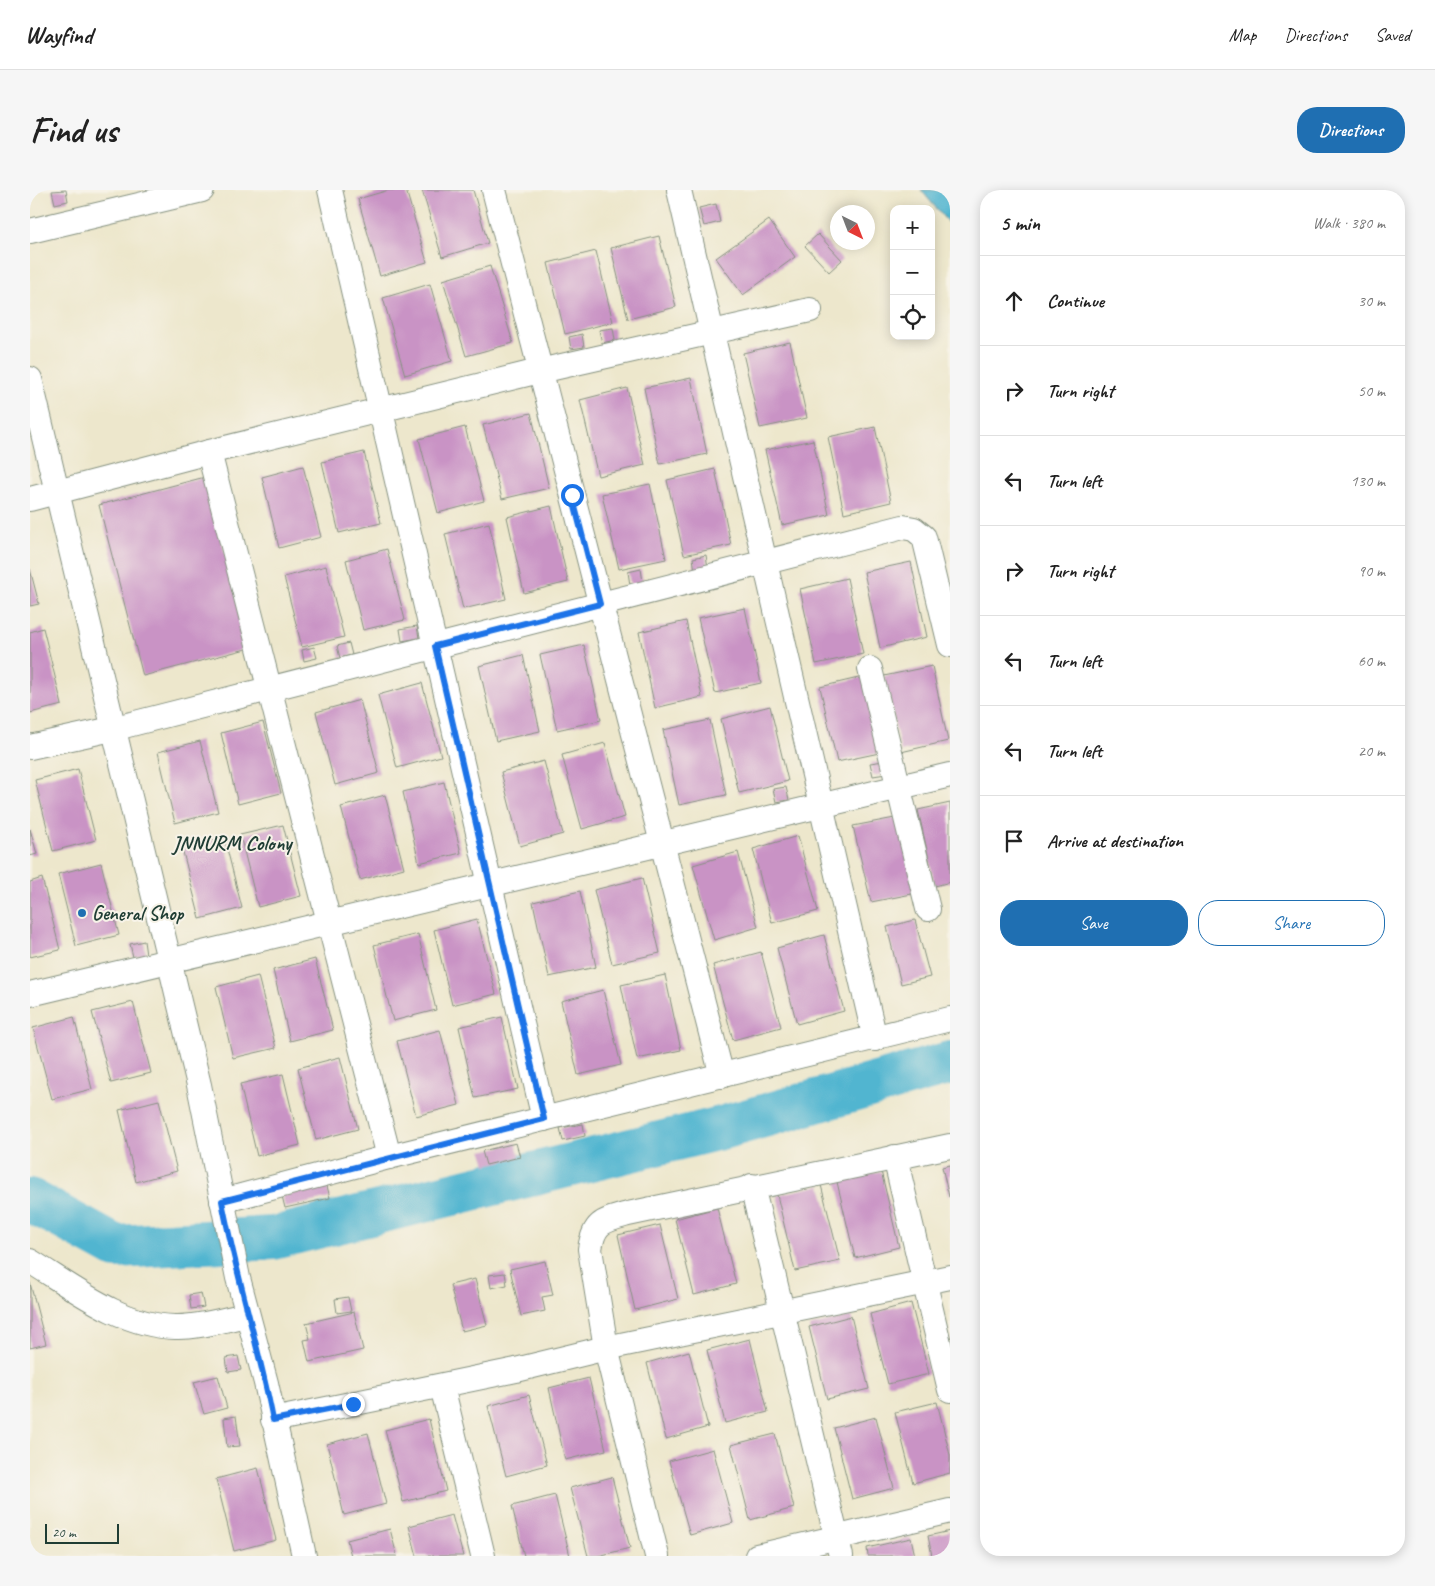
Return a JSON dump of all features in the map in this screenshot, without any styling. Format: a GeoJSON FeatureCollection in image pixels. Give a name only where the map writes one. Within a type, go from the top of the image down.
{"type":"FeatureCollection","features":[{"type":"Feature","properties":{"kind":"street"},"geometry":{"type":"LineString","coordinates":[[30,231],[163,195],[202,190]]}},
{"type":"Feature","properties":{"kind":"street"},"geometry":{"type":"LineString","coordinates":[[330,190],[544,1119]]}},
{"type":"Feature","properties":{"kind":"street"},"geometry":{"type":"LineString","coordinates":[[494,190],[722,1076]]}},
{"type":"Feature","properties":{"kind":"street"},"geometry":{"type":"LineString","coordinates":[[679,190],[875,1039]]}},
{"type":"Feature","properties":{"kind":"street"},"geometry":{"type":"LineString","coordinates":[[30,499],[209,452],[381,410],[810,310]]}},
{"type":"Feature","properties":{"kind":"street"},"geometry":{"type":"LineString","coordinates":[[30,379],[112,729],[199,1085],[238,1278],[266,1382],[304,1556]]}},
{"type":"Feature","properties":{"kind":"street"},"geometry":{"type":"LineString","coordinates":[[209,452],[389,1157]]}},
{"type":"Feature","properties":{"kind":"street"},"geometry":{"type":"LineString","coordinates":[[30,747],[112,729],[600,604],[765,564],[903,527],[914,529],[924,537],[950,645]]}},
{"type":"Feature","properties":{"kind":"street"},"geometry":{"type":"LineString","coordinates":[[870,669],[900,786],[928,909]]}},
{"type":"Feature","properties":{"kind":"street"},"geometry":{"type":"LineString","coordinates":[[30,994],[950,775]]}},
{"type":"Feature","properties":{"kind":"street"},"geometry":{"type":"LineString","coordinates":[[222,1201],[389,1157],[875,1039],[950,1019]]}},
{"type":"Feature","properties":{"kind":"street"},"geometry":{"type":"LineString","coordinates":[[657,1556],[606,1348],[590,1249],[592,1233],[606,1221],[628,1214],[752,1186],[950,1146]]}},
{"type":"Feature","properties":{"kind":"street"},"geometry":{"type":"LineString","coordinates":[[895,1157],[950,1390]]}},
{"type":"Feature","properties":{"kind":"street"},"geometry":{"type":"LineString","coordinates":[[752,1186],[838,1546]]}},
{"type":"Feature","properties":{"kind":"street"},"geometry":{"type":"LineString","coordinates":[[30,1261],[122,1315],[156,1326],[178,1328],[247,1315]]}},
{"type":"Feature","properties":{"kind":"street"},"geometry":{"type":"LineString","coordinates":[[273,1420],[442,1386],[606,1348],[950,1276]]}},
{"type":"Feature","properties":{"kind":"street"},"geometry":{"type":"LineString","coordinates":[[442,1386],[483,1556]]}},
{"type":"Feature","properties":{"kind":"street"},"geometry":{"type":"LineString","coordinates":[[757,1556],[838,1546],[950,1511]]}},
{"type":"Feature","properties":{"kind":"water"},"geometry":{"type":"Polygon","coordinates":[[[921,190],[950,190],[950,225],[935,205],[921,190]]]}},
{"type":"Feature","properties":{"kind":"building"},"geometry":{"type":"Polygon","coordinates":[[[66,190],[68,201],[55,204],[52,191],[66,190]]]}},
{"type":"Feature","properties":{"kind":"building"},"geometry":{"type":"Polygon","coordinates":[[[389,190],[406,190],[427,262],[380,276],[358,199],[389,190]]]}},
{"type":"Feature","properties":{"kind":"building"},"geometry":{"type":"Polygon","coordinates":[[[422,190],[473,190],[488,243],[442,257],[422,190]]]}},
{"type":"Feature","properties":{"kind":"building"},"geometry":{"type":"Polygon","coordinates":[[[716,204],[720,222],[704,226],[699,208],[716,204]]]}},
{"type":"Feature","properties":{"kind":"building"},"geometry":{"type":"Polygon","coordinates":[[[769,220],[795,257],[743,295],[716,258],[769,220]]]}},
{"type":"Feature","properties":{"kind":"building"},"geometry":{"type":"Polygon","coordinates":[[[818,234],[830,247],[830,250],[833,250],[842,260],[829,272],[805,246],[818,234]]]}},
{"type":"Feature","properties":{"kind":"building"},"geometry":{"type":"Polygon","coordinates":[[[659,236],[676,307],[628,319],[611,248],[659,236]]]}},
{"type":"Feature","properties":{"kind":"building"},"geometry":{"type":"Polygon","coordinates":[[[596,251],[613,322],[565,334],[548,263],[596,251]]]}},
{"type":"Feature","properties":{"kind":"building"},"geometry":{"type":"Polygon","coordinates":[[[490,266],[513,343],[466,356],[443,280],[490,266]]]}},
{"type":"Feature","properties":{"kind":"building"},"geometry":{"type":"Polygon","coordinates":[[[430,284],[452,361],[405,375],[383,298],[430,284]]]}},
{"type":"Feature","properties":{"kind":"building"},"geometry":{"type":"Polygon","coordinates":[[[613,328],[615,340],[602,343],[599,330],[613,328]]]}},
{"type":"Feature","properties":{"kind":"building"},"geometry":{"type":"Polygon","coordinates":[[[582,334],[584,347],[571,349],[569,337],[582,334]]]}},
{"type":"Feature","properties":{"kind":"building"},"geometry":{"type":"Polygon","coordinates":[[[790,342],[807,418],[760,428],[743,353],[790,342]]]}},
{"type":"Feature","properties":{"kind":"building"},"geometry":{"type":"Polygon","coordinates":[[[691,378],[707,454],[660,464],[644,388],[691,378]]]}},
{"type":"Feature","properties":{"kind":"building"},"geometry":{"type":"Polygon","coordinates":[[[627,388],[645,465],[598,476],[580,400],[627,388]]]}},
{"type":"Feature","properties":{"kind":"building"},"geometry":{"type":"Polygon","coordinates":[[[531,413],[549,488],[502,499],[483,425],[531,413]]]}},
{"type":"Feature","properties":{"kind":"building"},"geometry":{"type":"Polygon","coordinates":[[[465,427],[484,501],[438,513],[419,439],[465,427]]]}},
{"type":"Feature","properties":{"kind":"building"},"geometry":{"type":"Polygon","coordinates":[[[875,427],[891,502],[844,513],[828,437],[875,427]]]}},
{"type":"Feature","properties":{"kind":"building"},"geometry":{"type":"Polygon","coordinates":[[[813,440],[829,515],[782,525],[765,450],[813,440]]]}},
{"type":"Feature","properties":{"kind":"building"},"geometry":{"type":"Polygon","coordinates":[[[364,452],[381,523],[339,533],[322,462],[364,452]]]}},
{"type":"Feature","properties":{"kind":"building"},"geometry":{"type":"Polygon","coordinates":[[[303,466],[321,537],[279,548],[262,477],[303,466]]]}},
{"type":"Feature","properties":{"kind":"building"},"geometry":{"type":"Polygon","coordinates":[[[715,469],[731,545],[684,555],[667,480],[715,469]]]}},
{"type":"Feature","properties":{"kind":"building"},"geometry":{"type":"Polygon","coordinates":[[[205,477],[250,648],[143,676],[99,505],[205,477]]]}},
{"type":"Feature","properties":{"kind":"building"},"geometry":{"type":"Polygon","coordinates":[[[650,484],[666,559],[619,569],[602,494],[650,484]]]}},
{"type":"Feature","properties":{"kind":"building"},"geometry":{"type":"Polygon","coordinates":[[[551,506],[568,582],[524,593],[507,517],[551,506]]]}},
{"type":"Feature","properties":{"kind":"building"},"geometry":{"type":"Polygon","coordinates":[[[489,523],[506,599],[463,609],[445,534],[489,523]]]}},
{"type":"Feature","properties":{"kind":"building"},"geometry":{"type":"Polygon","coordinates":[[[387,549],[405,620],[363,630],[346,560],[387,549]]]}},
{"type":"Feature","properties":{"kind":"building"},"geometry":{"type":"Polygon","coordinates":[[[706,555],[708,568],[695,571],[693,558],[706,555]]]}},
{"type":"Feature","properties":{"kind":"building"},"geometry":{"type":"Polygon","coordinates":[[[911,562],[927,637],[880,648],[864,572],[911,562]]]}},
{"type":"Feature","properties":{"kind":"building"},"geometry":{"type":"Polygon","coordinates":[[[326,566],[344,637],[302,647],[284,577],[326,566]]]}},
{"type":"Feature","properties":{"kind":"building"},"geometry":{"type":"Polygon","coordinates":[[[30,569],[39,604],[30,606],[30,569]]]}},
{"type":"Feature","properties":{"kind":"building"},"geometry":{"type":"Polygon","coordinates":[[[641,569],[643,582],[630,585],[628,572],[641,569]]]}},
{"type":"Feature","properties":{"kind":"building"},"geometry":{"type":"Polygon","coordinates":[[[847,578],[863,654],[816,664],[800,589],[847,578]]]}},
{"type":"Feature","properties":{"kind":"building"},"geometry":{"type":"Polygon","coordinates":[[[745,608],[761,683],[715,693],[698,618],[745,608]]]}},
{"type":"Feature","properties":{"kind":"building"},"geometry":{"type":"Polygon","coordinates":[[[686,621],[702,697],[655,708],[639,632],[686,621]]]}},
{"type":"Feature","properties":{"kind":"building"},"geometry":{"type":"Polygon","coordinates":[[[417,626],[419,638],[402,641],[400,629],[417,626]]]}},
{"type":"Feature","properties":{"kind":"building"},"geometry":{"type":"Polygon","coordinates":[[[43,628],[62,705],[30,713],[30,632],[43,628]]]}},
{"type":"Feature","properties":{"kind":"building"},"geometry":{"type":"Polygon","coordinates":[[[349,643],[352,655],[340,658],[337,646],[349,643]]]}},
{"type":"Feature","properties":{"kind":"building"},"geometry":{"type":"Polygon","coordinates":[[[584,645],[601,720],[557,730],[540,655],[584,645]]]}},
{"type":"Feature","properties":{"kind":"building"},"geometry":{"type":"Polygon","coordinates":[[[314,647],[317,658],[304,661],[302,650],[314,647]]]}},
{"type":"Feature","properties":{"kind":"building"},"geometry":{"type":"Polygon","coordinates":[[[523,655],[540,731],[496,741],[479,666],[523,655]]]}},
{"type":"Feature","properties":{"kind":"building"},"geometry":{"type":"Polygon","coordinates":[[[932,666],[948,741],[901,752],[884,676],[932,666]]]}},
{"type":"Feature","properties":{"kind":"building"},"geometry":{"type":"Polygon","coordinates":[[[867,676],[884,752],[837,762],[820,687],[867,676]]]}},
{"type":"Feature","properties":{"kind":"building"},"geometry":{"type":"Polygon","coordinates":[[[422,683],[441,756],[397,768],[378,695],[422,683]]]}},
{"type":"Feature","properties":{"kind":"building"},"geometry":{"type":"Polygon","coordinates":[[[360,700],[379,773],[335,785],[316,712],[360,700]]]}},
{"type":"Feature","properties":{"kind":"building"},"geometry":{"type":"Polygon","coordinates":[[[770,706],[788,781],[739,793],[721,719],[770,706]]]}},
{"type":"Feature","properties":{"kind":"building"},"geometry":{"type":"Polygon","coordinates":[[[710,720],[726,795],[679,805],[663,730],[710,720]]]}},
{"type":"Feature","properties":{"kind":"building"},"geometry":{"type":"Polygon","coordinates":[[[263,722],[281,793],[238,804],[221,733],[263,722]]]}},
{"type":"Feature","properties":{"kind":"building"},"geometry":{"type":"Polygon","coordinates":[[[200,741],[218,812],[175,823],[158,752],[200,741]]]}},
{"type":"Feature","properties":{"kind":"building"},"geometry":{"type":"Polygon","coordinates":[[[605,743],[625,817],[582,829],[562,755],[605,743]]]}},
{"type":"Feature","properties":{"kind":"building"},"geometry":{"type":"Polygon","coordinates":[[[544,761],[563,834],[520,846],[501,772],[544,761]]]}},
{"type":"Feature","properties":{"kind":"building"},"geometry":{"type":"Polygon","coordinates":[[[884,761],[886,774],[873,776],[870,763],[884,761]]]}},
{"type":"Feature","properties":{"kind":"building"},"geometry":{"type":"Polygon","coordinates":[[[78,769],[96,840],[53,851],[35,780],[78,769]]]}},
{"type":"Feature","properties":{"kind":"building"},"geometry":{"type":"Polygon","coordinates":[[[444,782],[461,853],[419,863],[403,792],[444,782]]]}},
{"type":"Feature","properties":{"kind":"building"},"geometry":{"type":"Polygon","coordinates":[[[786,787],[789,800],[776,802],[773,789],[786,787]]]}},
{"type":"Feature","properties":{"kind":"building"},"geometry":{"type":"Polygon","coordinates":[[[385,795],[404,868],[360,880],[341,807],[385,795]]]}},
{"type":"Feature","properties":{"kind":"building"},"geometry":{"type":"Polygon","coordinates":[[[950,803],[950,882],[935,886],[918,810],[950,803]]]}},
{"type":"Feature","properties":{"kind":"building"},"geometry":{"type":"Polygon","coordinates":[[[900,817],[917,893],[871,902],[853,826],[900,817]]]}},
{"type":"Feature","properties":{"kind":"building"},"geometry":{"type":"Polygon","coordinates":[[[283,825],[301,896],[258,907],[240,835],[283,825]]]}},
{"type":"Feature","properties":{"kind":"building"},"geometry":{"type":"Polygon","coordinates":[[[30,829],[37,854],[30,856],[30,829]]]}},
{"type":"Feature","properties":{"kind":"building"},"geometry":{"type":"Polygon","coordinates":[[[798,836],[818,911],[772,923],[753,849],[798,836]]]}},
{"type":"Feature","properties":{"kind":"building"},"geometry":{"type":"Polygon","coordinates":[[[224,837],[242,908],[200,919],[182,848],[224,837]]]}},
{"type":"Feature","properties":{"kind":"building"},"geometry":{"type":"Polygon","coordinates":[[[738,852],[758,927],[714,940],[693,865],[738,852]]]}},
{"type":"Feature","properties":{"kind":"building"},"geometry":{"type":"Polygon","coordinates":[[[101,863],[119,935],[76,946],[58,874],[101,863]]]}},
{"type":"Feature","properties":{"kind":"building"},"geometry":{"type":"Polygon","coordinates":[[[42,878],[60,950],[30,957],[30,882],[42,878]]]}},
{"type":"Feature","properties":{"kind":"building"},"geometry":{"type":"Polygon","coordinates":[[[642,878],[660,953],[612,964],[594,890],[642,878]]]}},
{"type":"Feature","properties":{"kind":"building"},"geometry":{"type":"Polygon","coordinates":[[[580,891],[596,967],[549,977],[533,902],[580,891]]]}},
{"type":"Feature","properties":{"kind":"building"},"geometry":{"type":"Polygon","coordinates":[[[477,919],[496,994],[452,1005],[434,930],[477,919]]]}},
{"type":"Feature","properties":{"kind":"building"},"geometry":{"type":"Polygon","coordinates":[[[915,920],[930,977],[901,984],[887,927],[915,920]]]}},
{"type":"Feature","properties":{"kind":"building"},"geometry":{"type":"Polygon","coordinates":[[[418,934],[436,1010],[393,1021],[374,945],[418,934]]]}},
{"type":"Feature","properties":{"kind":"building"},"geometry":{"type":"Polygon","coordinates":[[[824,935],[844,1011],[797,1024],[777,948],[824,935]]]}},
{"type":"Feature","properties":{"kind":"building"},"geometry":{"type":"Polygon","coordinates":[[[144,941],[146,955],[133,957],[130,944],[144,941]]]}},
{"type":"Feature","properties":{"kind":"building"},"geometry":{"type":"Polygon","coordinates":[[[761,952],[781,1027],[733,1040],[713,965],[761,952]]]}},
{"type":"Feature","properties":{"kind":"building"},"geometry":{"type":"Polygon","coordinates":[[[315,959],[333,1030],[290,1041],[273,970],[315,959]]]}},
{"type":"Feature","properties":{"kind":"building"},"geometry":{"type":"Polygon","coordinates":[[[665,975],[681,1050],[637,1059],[621,985],[665,975]]]}},
{"type":"Feature","properties":{"kind":"building"},"geometry":{"type":"Polygon","coordinates":[[[258,976],[276,1048],[233,1058],[216,987],[258,976]]]}},
{"type":"Feature","properties":{"kind":"building"},"geometry":{"type":"Polygon","coordinates":[[[603,990],[621,1065],[578,1075],[561,1001],[603,990]]]}},
{"type":"Feature","properties":{"kind":"building"},"geometry":{"type":"Polygon","coordinates":[[[133,1002],[151,1073],[111,1083],[92,1012],[133,1002]]]}},
{"type":"Feature","properties":{"kind":"building"},"geometry":{"type":"Polygon","coordinates":[[[74,1017],[92,1089],[52,1099],[33,1028],[74,1017]]]}},
{"type":"Feature","properties":{"kind":"building"},"geometry":{"type":"Polygon","coordinates":[[[502,1017],[518,1089],[475,1098],[459,1027],[502,1017]]]}},
{"type":"Feature","properties":{"kind":"building"},"geometry":{"type":"Polygon","coordinates":[[[440,1030],[459,1105],[416,1116],[397,1041],[440,1030]]]}},
{"type":"Feature","properties":{"kind":"building"},"geometry":{"type":"Polygon","coordinates":[[[340,1057],[358,1129],[316,1140],[298,1068],[340,1057]]]}},
{"type":"Feature","properties":{"kind":"building"},"geometry":{"type":"Polygon","coordinates":[[[283,1074],[300,1145],[257,1156],[240,1084],[283,1074]]]}},
{"type":"Feature","properties":{"kind":"building"},"geometry":{"type":"Polygon","coordinates":[[[159,1100],[177,1171],[136,1182],[119,1110],[159,1100]]]}},
{"type":"Feature","properties":{"kind":"building"},"geometry":{"type":"Polygon","coordinates":[[[583,1124],[585,1136],[563,1141],[560,1128],[583,1124]]]}},
{"type":"Feature","properties":{"kind":"building"},"geometry":{"type":"Polygon","coordinates":[[[516,1143],[520,1157],[486,1165],[482,1151],[516,1143]]]}},
{"type":"Feature","properties":{"kind":"building"},"geometry":{"type":"Polygon","coordinates":[[[950,1165],[950,1197],[949,1197],[942,1167],[950,1165]]]}},
{"type":"Feature","properties":{"kind":"building"},"geometry":{"type":"Polygon","coordinates":[[[881,1171],[899,1247],[855,1258],[837,1182],[881,1171]]]}},
{"type":"Feature","properties":{"kind":"building"},"geometry":{"type":"Polygon","coordinates":[[[821,1185],[840,1261],[795,1271],[777,1195],[821,1185]]]}},
{"type":"Feature","properties":{"kind":"building"},"geometry":{"type":"Polygon","coordinates":[[[327,1186],[330,1198],[285,1208],[282,1196],[327,1186]]]}},
{"type":"Feature","properties":{"kind":"building"},"geometry":{"type":"Polygon","coordinates":[[[717,1208],[736,1284],[694,1295],[675,1219],[717,1208]]]}},
{"type":"Feature","properties":{"kind":"building"},"geometry":{"type":"Polygon","coordinates":[[[660,1225],[678,1299],[635,1310],[618,1235],[660,1225]]]}},
{"type":"Feature","properties":{"kind":"building"},"geometry":{"type":"Polygon","coordinates":[[[545,1261],[553,1295],[542,1297],[545,1311],[521,1316],[510,1269],[545,1261]]]}},
{"type":"Feature","properties":{"kind":"building"},"geometry":{"type":"Polygon","coordinates":[[[505,1273],[507,1285],[491,1288],[489,1275],[505,1273]]]}},
{"type":"Feature","properties":{"kind":"building"},"geometry":{"type":"Polygon","coordinates":[[[475,1279],[487,1325],[462,1331],[450,1285],[475,1279]]]}},
{"type":"Feature","properties":{"kind":"building"},"geometry":{"type":"Polygon","coordinates":[[[30,1283],[46,1344],[30,1348],[30,1283]]]}},
{"type":"Feature","properties":{"kind":"building"},"geometry":{"type":"Polygon","coordinates":[[[201,1293],[204,1307],[191,1309],[189,1295],[201,1293]]]}},
{"type":"Feature","properties":{"kind":"building"},"geometry":{"type":"Polygon","coordinates":[[[348,1297],[351,1311],[337,1313],[335,1299],[348,1297]]]}},
{"type":"Feature","properties":{"kind":"building"},"geometry":{"type":"Polygon","coordinates":[[[911,1303],[929,1374],[888,1384],[870,1314],[911,1303]]]}},
{"type":"Feature","properties":{"kind":"building"},"geometry":{"type":"Polygon","coordinates":[[[354,1312],[363,1350],[309,1362],[304,1340],[310,1339],[306,1323],[354,1312]]]}},
{"type":"Feature","properties":{"kind":"building"},"geometry":{"type":"Polygon","coordinates":[[[851,1316],[869,1389],[827,1399],[809,1327],[851,1316]]]}},
{"type":"Feature","properties":{"kind":"building"},"geometry":{"type":"Polygon","coordinates":[[[750,1339],[768,1412],[725,1423],[707,1350],[750,1339]]]}},
{"type":"Feature","properties":{"kind":"building"},"geometry":{"type":"Polygon","coordinates":[[[689,1351],[708,1427],[666,1439],[647,1363],[689,1351]]]}},
{"type":"Feature","properties":{"kind":"building"},"geometry":{"type":"Polygon","coordinates":[[[238,1356],[241,1370],[228,1372],[226,1358],[238,1356]]]}},
{"type":"Feature","properties":{"kind":"building"},"geometry":{"type":"Polygon","coordinates":[[[218,1376],[227,1408],[204,1414],[194,1382],[218,1376]]]}},
{"type":"Feature","properties":{"kind":"building"},"geometry":{"type":"Polygon","coordinates":[[[589,1378],[606,1450],[565,1460],[549,1388],[589,1378]]]}},
{"type":"Feature","properties":{"kind":"building"},"geometry":{"type":"Polygon","coordinates":[[[529,1395],[547,1465],[506,1476],[488,1406],[529,1395]]]}},
{"type":"Feature","properties":{"kind":"building"},"geometry":{"type":"Polygon","coordinates":[[[937,1402],[950,1455],[950,1473],[913,1483],[895,1412],[937,1402]]]}},
{"type":"Feature","properties":{"kind":"building"},"geometry":{"type":"Polygon","coordinates":[[[236,1416],[240,1446],[227,1447],[224,1418],[236,1416]]]}},
{"type":"Feature","properties":{"kind":"building"},"geometry":{"type":"Polygon","coordinates":[[[876,1417],[894,1488],[852,1499],[834,1428],[876,1417]]]}},
{"type":"Feature","properties":{"kind":"building"},"geometry":{"type":"Polygon","coordinates":[[[429,1419],[446,1491],[403,1502],[385,1430],[429,1419]]]}},
{"type":"Feature","properties":{"kind":"building"},"geometry":{"type":"Polygon","coordinates":[[[368,1433],[386,1504],[344,1515],[327,1444],[368,1433]]]}},
{"type":"Feature","properties":{"kind":"building"},"geometry":{"type":"Polygon","coordinates":[[[775,1434],[794,1508],[750,1520],[731,1445],[775,1434]]]}},
{"type":"Feature","properties":{"kind":"building"},"geometry":{"type":"Polygon","coordinates":[[[713,1449],[733,1523],[690,1535],[669,1461],[713,1449]]]}},
{"type":"Feature","properties":{"kind":"building"},"geometry":{"type":"Polygon","coordinates":[[[258,1468],[276,1540],[234,1551],[216,1479],[258,1468]]]}},
{"type":"Feature","properties":{"kind":"building"},"geometry":{"type":"Polygon","coordinates":[[[612,1477],[630,1548],[598,1556],[588,1556],[570,1488],[612,1477]]]}},
{"type":"Feature","properties":{"kind":"building"},"geometry":{"type":"Polygon","coordinates":[[[555,1495],[570,1556],[524,1556],[512,1506],[555,1495]]]}},
{"type":"Feature","properties":{"kind":"building"},"geometry":{"type":"Polygon","coordinates":[[[452,1515],[463,1556],[417,1556],[409,1526],[452,1515]]]}},
{"type":"Feature","properties":{"kind":"building"},"geometry":{"type":"Polygon","coordinates":[[[390,1529],[397,1556],[351,1556],[347,1540],[390,1529]]]}},
{"type":"Feature","properties":{"kind":"building"},"geometry":{"type":"Polygon","coordinates":[[[950,1531],[950,1556],[932,1556],[928,1536],[950,1531]]]}},
{"type":"Feature","properties":{"kind":"building"},"geometry":{"type":"Polygon","coordinates":[[[911,1538],[915,1556],[868,1556],[867,1548],[911,1538]]]}},
{"type":"Feature","properties":{"kind":"waterway"},"geometry":{"type":"LineString","coordinates":[[30,1200],[116,1247],[273,1238],[725,1127],[950,1063]]}},
{"type":"Feature","properties":{"kind":"place","name":"General Shop"},"geometry":{"type":"Point","coordinates":[82,913]}},
{"type":"Feature","properties":{"kind":"district","name":"JNNURM Colony"},"geometry":{"type":"Point","coordinates":[232,843]}},
{"type":"Feature","properties":{"kind":"route"},"geometry":{"type":"LineString","coordinates":[[353,1404],[273,1420],[266,1382],[238,1278],[222,1201],[544,1119],[435,646],[600,604],[572,495]]}}]}
